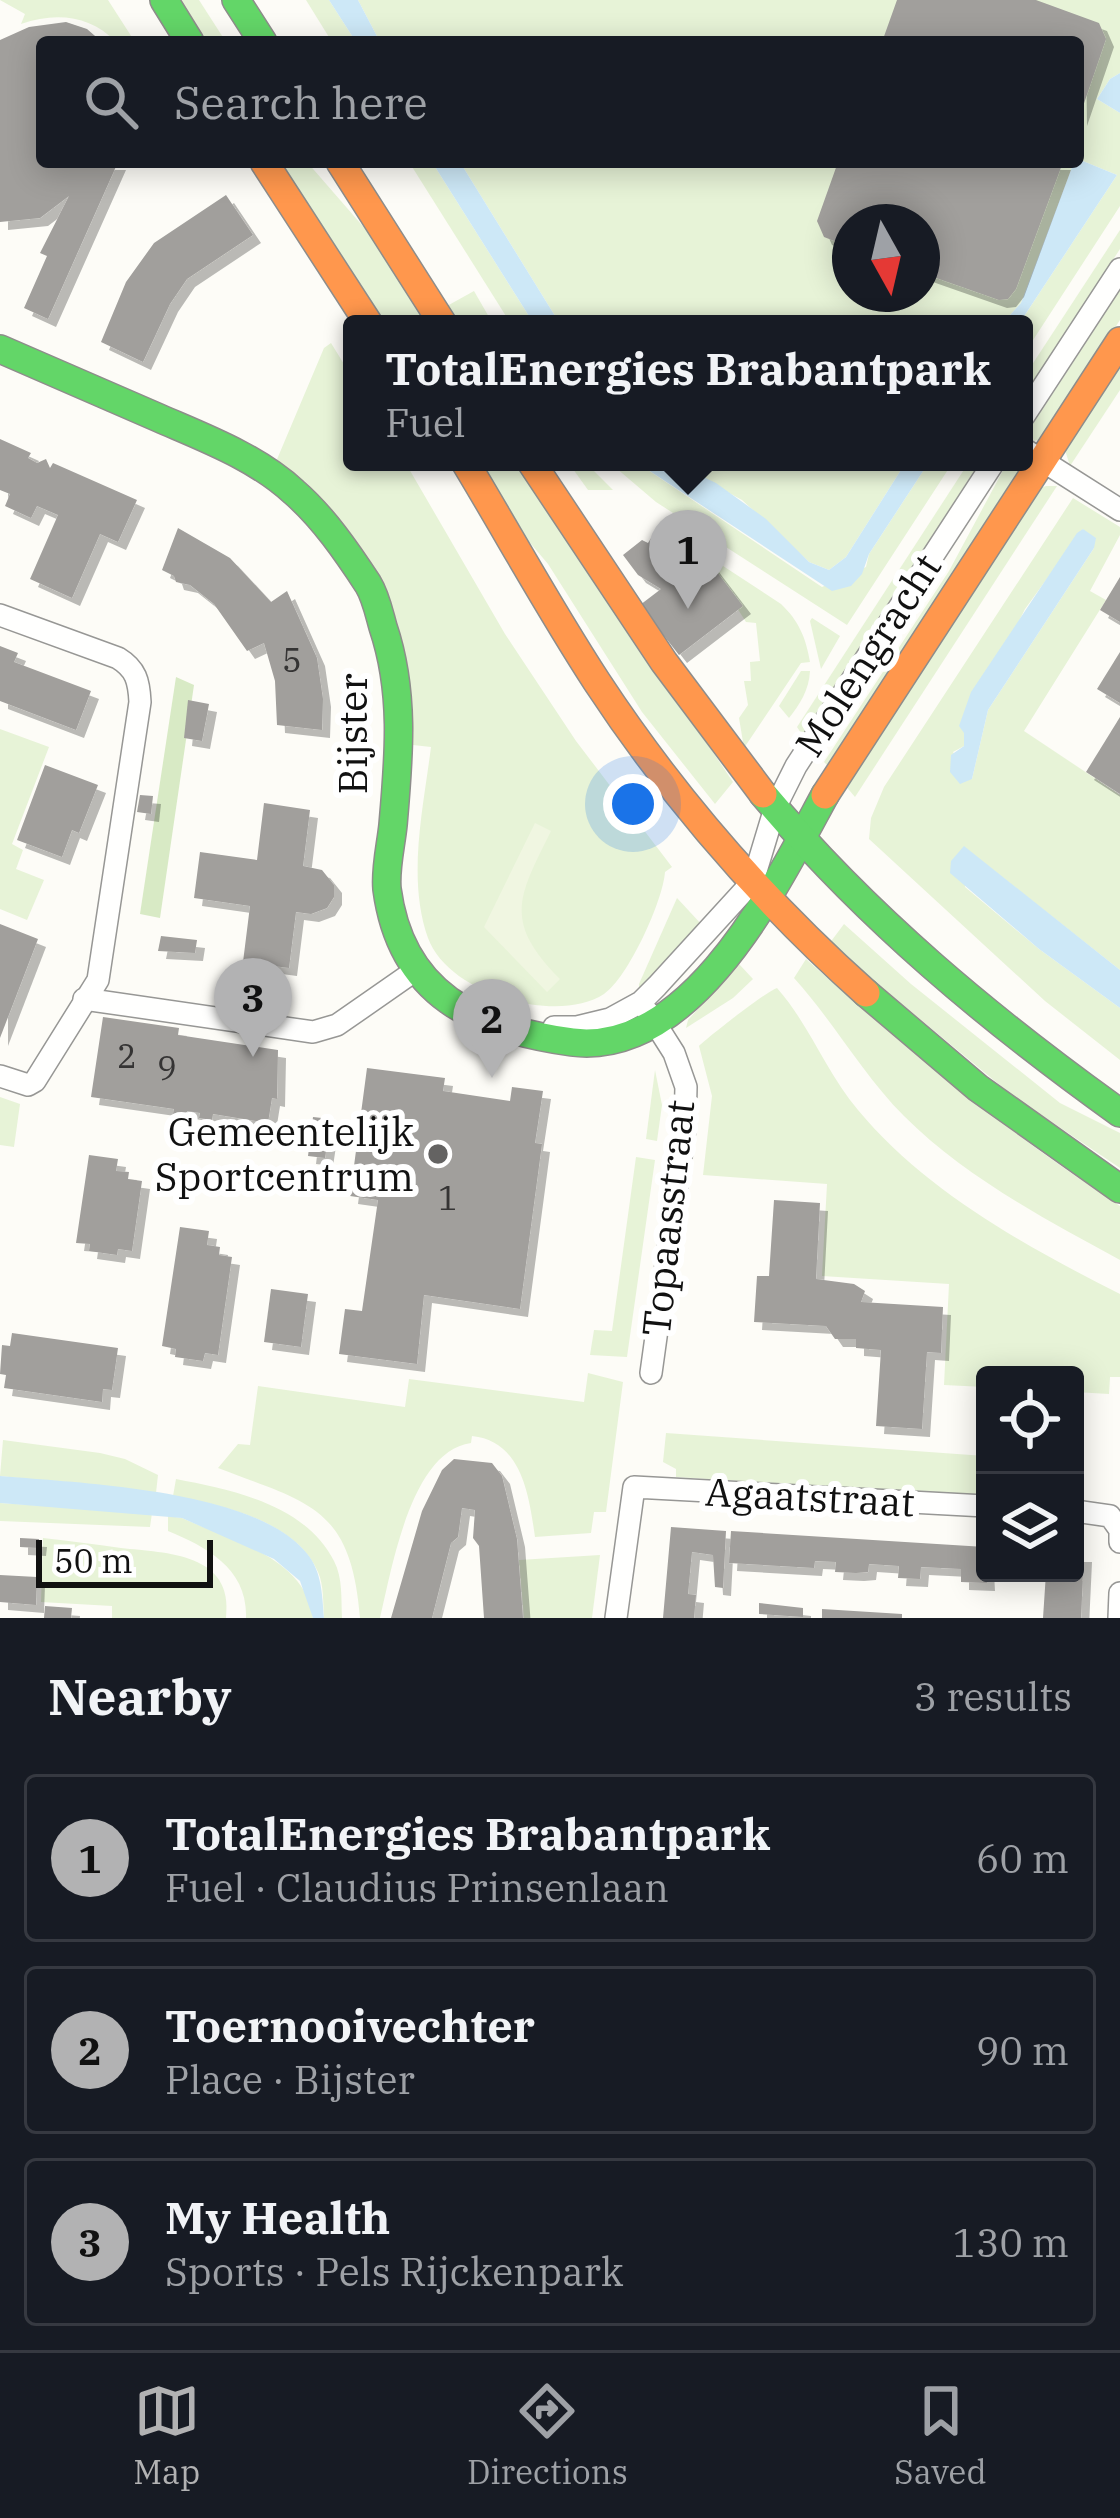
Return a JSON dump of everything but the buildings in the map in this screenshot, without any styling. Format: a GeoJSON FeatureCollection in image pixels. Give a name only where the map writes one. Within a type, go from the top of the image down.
{"type":"FeatureCollection","features":[{"type":"Feature","properties":{"kind":"main road"},"geometry":{"type":"LineString","coordinates":[[164,0],[186,36]]}},
{"type":"Feature","properties":{"kind":"main road"},"geometry":{"type":"LineString","coordinates":[[236,0],[258,36]]}},
{"type":"Feature","properties":{"kind":"main road"},"geometry":{"type":"LineString","coordinates":[[268,168],[363,315]]}},
{"type":"Feature","properties":{"kind":"main road"},"geometry":{"type":"LineString","coordinates":[[344,168],[437,315]]}},
{"type":"Feature","properties":{"kind":"main road","name":"Molengracht"},"geometry":{"type":"LineString","coordinates":[[1033,454],[1120,341]]}},
{"type":"Feature","properties":{"kind":"main road","name":"Bijster"},"geometry":{"type":"LineString","coordinates":[[0,349],[264,467],[293,490],[349,553],[371,589],[396,665],[400,742],[386,887],[400,942],[416,970],[452,1005],[540,1039],[591,1044],[615,1041],[648,1013],[695,989],[745,934],[761,890]]}},
{"type":"Feature","properties":{"kind":"main road"},"geometry":{"type":"LineString","coordinates":[[470,471],[616,711],[713,837],[800,932],[880,1006],[1022,1124],[1120,1189]]}},
{"type":"Feature","properties":{"kind":"main road"},"geometry":{"type":"LineString","coordinates":[[537,471],[680,686],[836,877],[918,955],[1059,1071],[1120,1113]]}},
{"type":"Feature","properties":{"kind":"main road","name":"Molengracht"},"geometry":{"type":"LineString","coordinates":[[761,890],[800,836],[1023,471]]}},
{"type":"Feature","properties":{"kind":"street"},"geometry":{"type":"LineString","coordinates":[[1033,402],[1120,269]]}},
{"type":"Feature","properties":{"kind":"street"},"geometry":{"type":"LineString","coordinates":[[1033,454],[1120,510]]}},
{"type":"Feature","properties":{"kind":"street","name":"Molengracht"},"geometry":{"type":"LineString","coordinates":[[761,890],[775,808],[805,752],[988,471]]}},
{"type":"Feature","properties":{"kind":"street"},"geometry":{"type":"LineString","coordinates":[[0,615],[118,658],[130,666],[139,687],[98,980],[35,1081],[28,1085],[0,1076]]}},
{"type":"Feature","properties":{"kind":"street"},"geometry":{"type":"LineString","coordinates":[[84,999],[314,1032],[346,1019],[416,970]]}},
{"type":"Feature","properties":{"kind":"street","name":"Topaasstraat"},"geometry":{"type":"LineString","coordinates":[[648,1013],[674,1053],[686,1087],[685,1128],[651,1373]]}},
{"type":"Feature","properties":{"kind":"street","name":"Agaatstraat"},"geometry":{"type":"LineString","coordinates":[[616,1618],[634,1487],[976,1506]]}},
{"type":"Feature","properties":{"kind":"street"},"geometry":{"type":"LineString","coordinates":[[1084,1512],[1110,1516],[1120,1530],[1120,1542]]}},
{"type":"Feature","properties":{"kind":"street"},"geometry":{"type":"LineString","coordinates":[[1119,1618],[1120,1592]]}},
{"type":"Feature","properties":{"kind":"green space"},"geometry":{"type":"Polygon","coordinates":[[[0,0],[108,0],[131,36],[109,36],[72,18],[21,24],[25,14],[0,0]]]}},
{"type":"Feature","properties":{"kind":"green space"},"geometry":{"type":"Polygon","coordinates":[[[176,0],[199,0],[222,36],[199,36],[176,0]]]}},
{"type":"Feature","properties":{"kind":"green space"},"geometry":{"type":"Polygon","coordinates":[[[306,0],[329,0],[352,36],[328,36],[306,0]]]}},
{"type":"Feature","properties":{"kind":"green space"},"geometry":{"type":"Polygon","coordinates":[[[358,0],[1120,0],[1120,73],[1097,99],[1120,113],[1120,206],[1033,340],[1033,315],[1025,315],[1117,175],[1084,161],[1084,36],[377,36],[358,0]]]}},
{"type":"Feature","properties":{"kind":"green space"},"geometry":{"type":"Polygon","coordinates":[[[283,168],[312,168],[387,254],[425,315],[375,315],[283,168]]]}},
{"type":"Feature","properties":{"kind":"green space"},"geometry":{"type":"Polygon","coordinates":[[[413,168],[436,168],[528,315],[505,315],[413,168]]]}},
{"type":"Feature","properties":{"kind":"green space"},"geometry":{"type":"Polygon","coordinates":[[[464,168],[1072,168],[1021,303],[1010,315],[554,315],[464,168]]]}},
{"type":"Feature","properties":{"kind":"green space"},"geometry":{"type":"Polygon","coordinates":[[[1120,230],[1120,249],[1033,382],[1033,363],[1120,230]]]}},
{"type":"Feature","properties":{"kind":"green space"},"geometry":{"type":"Polygon","coordinates":[[[1120,290],[1120,320],[1042,439],[1034,441],[1033,424],[1120,290]]]}},
{"type":"Feature","properties":{"kind":"green space"},"geometry":{"type":"Polygon","coordinates":[[[474,291],[488,315],[453,315],[447,306],[474,291]]]}},
{"type":"Feature","properties":{"kind":"green space"},"geometry":{"type":"Polygon","coordinates":[[[331,343],[343,362],[343,471],[410,471],[505,634],[576,741],[672,867],[665,872],[651,919],[623,972],[604,994],[584,1003],[533,1005],[480,989],[439,958],[428,938],[418,868],[431,747],[413,745],[407,665],[393,612],[356,542],[275,464],[324,348],[331,343]]]}},
{"type":"Feature","properties":{"kind":"green space"},"geometry":{"type":"Polygon","coordinates":[[[1120,363],[1120,390],[1070,466],[1065,450],[1120,363]]]}},
{"type":"Feature","properties":{"kind":"green space"},"geometry":{"type":"Polygon","coordinates":[[[474,471],[523,471],[733,782],[715,804],[642,712],[548,564],[474,471]]]}},
{"type":"Feature","properties":{"kind":"green space"},"geometry":{"type":"Polygon","coordinates":[[[574,471],[594,471],[613,490],[588,490],[574,471]]]}},
{"type":"Feature","properties":{"kind":"green space"},"geometry":{"type":"Polygon","coordinates":[[[620,471],[649,471],[822,587],[866,567],[869,554],[923,471],[947,471],[847,625],[656,502],[620,471]]]}},
{"type":"Feature","properties":{"kind":"green space"},"geometry":{"type":"Polygon","coordinates":[[[689,471],[900,471],[846,557],[829,570],[809,562],[742,500],[689,471]]]}},
{"type":"Feature","properties":{"kind":"green space"},"geometry":{"type":"Polygon","coordinates":[[[963,471],[974,471],[803,736],[797,727],[963,471]]]}},
{"type":"Feature","properties":{"kind":"green space"},"geometry":{"type":"Polygon","coordinates":[[[1003,471],[1018,471],[829,767],[824,762],[949,571],[1003,471]]]}},
{"type":"Feature","properties":{"kind":"green space"},"geometry":{"type":"Polygon","coordinates":[[[1057,486],[855,797],[844,784],[1038,489],[1057,486]]]}},
{"type":"Feature","properties":{"kind":"green space"},"geometry":{"type":"Polygon","coordinates":[[[1073,498],[1120,527],[1090,591],[1106,600],[1024,731],[1120,795],[1120,970],[964,847],[965,887],[1120,1008],[1120,1060],[1045,1001],[869,839],[871,818],[884,787],[1073,498]],[[1083,529],[1025,609],[964,733],[964,746],[953,752],[972,779],[988,710],[1094,548],[1083,529]]]}},
{"type":"Feature","properties":{"kind":"green space"},"geometry":{"type":"Polygon","coordinates":[[[691,545],[781,604],[797,623],[806,645],[810,662],[801,663],[744,748],[739,718],[748,705],[744,681],[751,681],[750,662],[760,661],[756,623],[746,622],[704,556],[691,545]]]}},
{"type":"Feature","properties":{"kind":"green space"},"geometry":{"type":"Polygon","coordinates":[[[810,621],[840,636],[821,669],[810,621]]]}},
{"type":"Feature","properties":{"kind":"green space"},"geometry":{"type":"Polygon","coordinates":[[[801,671],[810,671],[808,684],[789,718],[779,706],[801,671]]]}},
{"type":"Feature","properties":{"kind":"green space"},"geometry":{"type":"Polygon","coordinates":[[[176,677],[194,685],[160,918],[140,914],[176,677]]]}},
{"type":"Feature","properties":{"kind":"green space"},"geometry":{"type":"Polygon","coordinates":[[[0,729],[49,747],[12,844],[23,850],[16,869],[44,880],[27,920],[0,909],[0,729]]]}},
{"type":"Feature","properties":{"kind":"green space"},"geometry":{"type":"Polygon","coordinates":[[[535,823],[551,831],[524,891],[523,924],[542,959],[560,979],[547,992],[484,927],[535,823]]]}},
{"type":"Feature","properties":{"kind":"green space"},"geometry":{"type":"Polygon","coordinates":[[[677,898],[702,925],[639,991],[639,984],[677,898]]]}},
{"type":"Feature","properties":{"kind":"green space"},"geometry":{"type":"Polygon","coordinates":[[[844,924],[1060,1103],[1120,1133],[1120,1168],[1013,1096],[829,944],[844,924]]]}},
{"type":"Feature","properties":{"kind":"green space"},"geometry":{"type":"Polygon","coordinates":[[[806,959],[959,1089],[1120,1206],[1120,1260],[979,1178],[904,1116],[794,978],[806,959]]]}},
{"type":"Feature","properties":{"kind":"green space"},"geometry":{"type":"Polygon","coordinates":[[[739,964],[753,979],[686,1028],[688,1020],[739,964]]]}},
{"type":"Feature","properties":{"kind":"green space"},"geometry":{"type":"Polygon","coordinates":[[[777,988],[858,1110],[914,1166],[979,1215],[1120,1294],[1120,1377],[1110,1377],[1109,1394],[1084,1393],[1084,1366],[976,1366],[976,1387],[944,1385],[949,1284],[822,1276],[827,1184],[703,1175],[712,1096],[699,1046],[777,988]]]}},
{"type":"Feature","properties":{"kind":"green space"},"geometry":{"type":"Polygon","coordinates":[[[655,1070],[662,1105],[657,1141],[646,1139],[655,1070]]]}},
{"type":"Feature","properties":{"kind":"green space"},"geometry":{"type":"Polygon","coordinates":[[[0,1097],[20,1104],[14,1147],[0,1145],[0,1097]]]}},
{"type":"Feature","properties":{"kind":"green space"},"geometry":{"type":"Polygon","coordinates":[[[636,1157],[655,1160],[627,1357],[590,1355],[594,1330],[612,1331],[636,1157]]]}},
{"type":"Feature","properties":{"kind":"green space"},"geometry":{"type":"Polygon","coordinates":[[[588,1373],[623,1382],[606,1512],[594,1512],[591,1533],[535,1537],[526,1488],[512,1459],[489,1440],[472,1436],[471,1443],[450,1451],[433,1467],[419,1489],[398,1543],[380,1618],[360,1618],[347,1552],[320,1514],[277,1490],[218,1468],[238,1444],[250,1445],[258,1386],[405,1407],[409,1379],[584,1402],[588,1373]]]}},
{"type":"Feature","properties":{"kind":"green space"},"geometry":{"type":"Polygon","coordinates":[[[666,1433],[976,1455],[976,1495],[676,1477],[676,1469],[663,1462],[666,1433]]]}},
{"type":"Feature","properties":{"kind":"green space"},"geometry":{"type":"Polygon","coordinates":[[[3,1440],[125,1459],[158,1475],[156,1493],[0,1476],[3,1440]]]}},
{"type":"Feature","properties":{"kind":"green space"},"geometry":{"type":"Polygon","coordinates":[[[176,1479],[265,1503],[305,1526],[337,1568],[342,1618],[324,1618],[318,1572],[293,1540],[256,1518],[173,1496],[176,1479]]]}},
{"type":"Feature","properties":{"kind":"green space"},"geometry":{"type":"Polygon","coordinates":[[[0,1503],[152,1513],[150,1527],[0,1521],[0,1503]]]}},
{"type":"Feature","properties":{"kind":"green space"},"geometry":{"type":"Polygon","coordinates":[[[168,1516],[243,1543],[281,1565],[307,1597],[313,1618],[246,1618],[245,1601],[232,1573],[197,1544],[168,1531],[168,1516]]]}},
{"type":"Feature","properties":{"kind":"green space"},"geometry":{"type":"Polygon","coordinates":[[[43,1538],[194,1560],[219,1580],[226,1597],[226,1618],[112,1618],[112,1606],[41,1602],[43,1538]]]}},
{"type":"Feature","properties":{"kind":"green space"},"geometry":{"type":"Polygon","coordinates":[[[600,1555],[592,1618],[524,1618],[519,1560],[600,1555]]]}},
{"type":"Feature","properties":{"kind":"water"},"geometry":{"type":"Polygon","coordinates":[[[329,0],[358,0],[377,36],[352,36],[329,0]]]}},
{"type":"Feature","properties":{"kind":"water"},"geometry":{"type":"Polygon","coordinates":[[[1120,73],[1120,113],[1097,99],[1120,73]]]}},
{"type":"Feature","properties":{"kind":"water"},"geometry":{"type":"Polygon","coordinates":[[[1084,161],[1117,175],[1025,315],[1010,315],[1021,303],[1072,168],[1084,168],[1084,161]]]}},
{"type":"Feature","properties":{"kind":"water"},"geometry":{"type":"Polygon","coordinates":[[[436,168],[464,168],[554,315],[528,315],[436,168]]]}},
{"type":"Feature","properties":{"kind":"water"},"geometry":{"type":"Polygon","coordinates":[[[650,471],[691,471],[716,483],[766,519],[809,562],[829,570],[846,557],[900,471],[923,471],[869,554],[862,574],[851,586],[832,591],[650,471]]]}},
{"type":"Feature","properties":{"kind":"water"},"geometry":{"type":"Polygon","coordinates":[[[1083,529],[1096,538],[1094,548],[988,710],[972,779],[960,784],[950,772],[951,755],[964,746],[959,726],[971,692],[1083,529]]]}},
{"type":"Feature","properties":{"kind":"water"},"geometry":{"type":"Polygon","coordinates":[[[964,846],[1120,970],[1120,1008],[1039,949],[950,873],[951,861],[964,846]]]}},
{"type":"Feature","properties":{"kind":"water"},"geometry":{"type":"Polygon","coordinates":[[[0,1476],[116,1486],[244,1513],[277,1529],[309,1556],[320,1581],[324,1618],[313,1618],[300,1581],[274,1559],[182,1518],[0,1503],[0,1476]]]}},
{"type":"Feature","properties":{"kind":"traffic: fast"},"geometry":{"type":"LineString","coordinates":[[164,0],[186,36]]}},
{"type":"Feature","properties":{"kind":"traffic: fast"},"geometry":{"type":"LineString","coordinates":[[236,0],[259,36]]}},
{"type":"Feature","properties":{"kind":"traffic: fast"},"geometry":{"type":"LineString","coordinates":[[0,349],[247,458],[305,502],[343,547],[373,594],[395,676],[398,750],[387,865],[395,925],[408,956],[426,981],[475,1016],[505,1028],[572,1042],[616,1039],[656,1022],[693,994],[726,957],[756,916],[825,795]]}},
{"type":"Feature","properties":{"kind":"traffic: fast"},"geometry":{"type":"LineString","coordinates":[[763,794],[844,883],[931,965],[1120,1113]]}},
{"type":"Feature","properties":{"kind":"traffic: fast"},"geometry":{"type":"LineString","coordinates":[[866,993],[978,1088],[1120,1189]]}},
{"type":"Feature","properties":{"kind":"traffic: slow"},"geometry":{"type":"LineString","coordinates":[[268,168],[363,315]]}},
{"type":"Feature","properties":{"kind":"traffic: slow"},"geometry":{"type":"LineString","coordinates":[[344,168],[437,315]]}},
{"type":"Feature","properties":{"kind":"traffic: slow"},"geometry":{"type":"LineString","coordinates":[[825,795],[1120,341]]}},
{"type":"Feature","properties":{"kind":"traffic: slow"},"geometry":{"type":"LineString","coordinates":[[470,471],[580,655],[656,766],[756,885],[866,993]]}},
{"type":"Feature","properties":{"kind":"traffic: slow"},"geometry":{"type":"LineString","coordinates":[[537,471],[664,662],[763,794]]}},
{"type":"Feature","properties":{"kind":"place","name":"TotalEnergies Brabantpark"},"geometry":{"type":"Point","coordinates":[688,609]}},
{"type":"Feature","properties":{"kind":"place","name":"My Health"},"geometry":{"type":"Point","coordinates":[253,1057]}},
{"type":"Feature","properties":{"kind":"place","name":"Toernooivechter"},"geometry":{"type":"Point","coordinates":[492,1078]}},
{"type":"Feature","properties":{"kind":"place","name":"Gemeentelijk Sportcentrum"},"geometry":{"type":"Point","coordinates":[438,1154]}}]}
